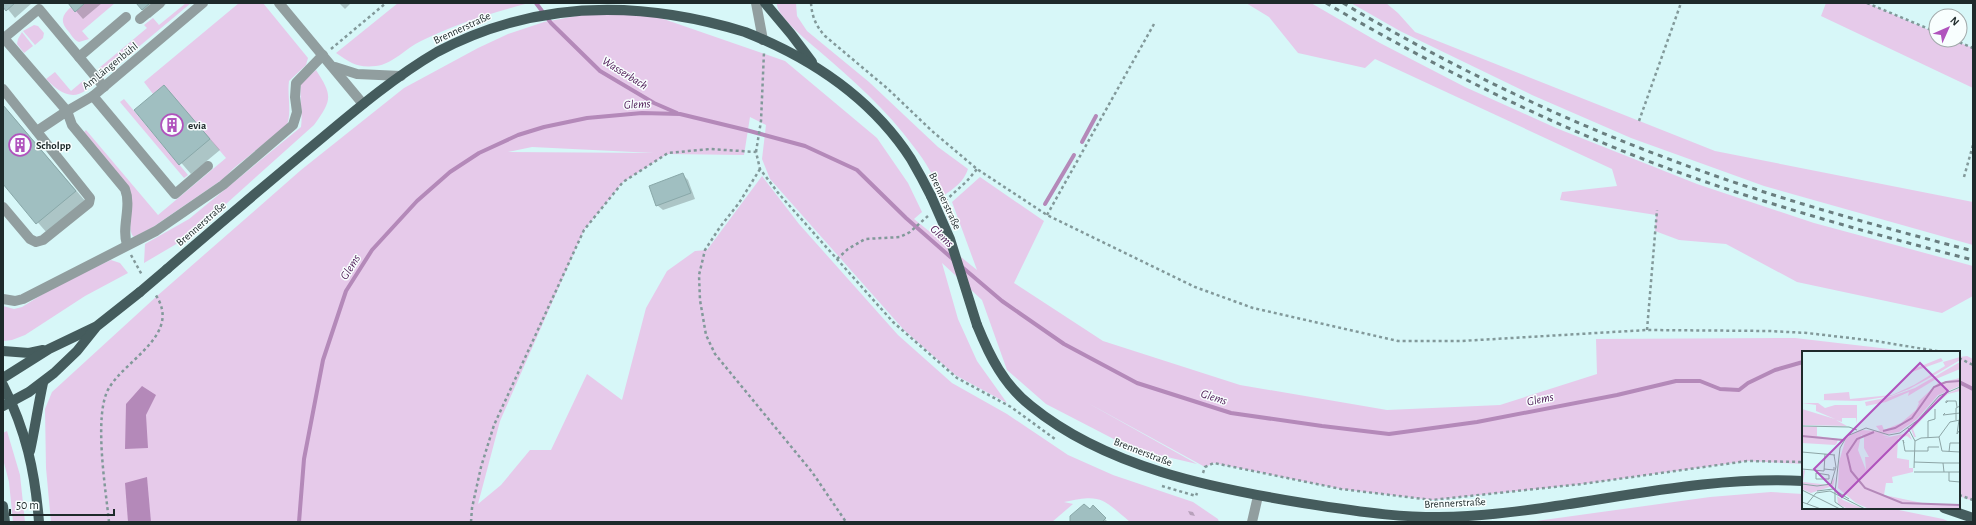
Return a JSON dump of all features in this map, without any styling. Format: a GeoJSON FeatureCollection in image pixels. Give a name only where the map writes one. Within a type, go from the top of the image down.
{"type":"FeatureCollection","features":[{"type":"Feature","properties":{"kind":"main road"},"geometry":{"type":"LineString","coordinates":[[765,3],[814,65]]}},
{"type":"Feature","properties":{"kind":"main road","name":"Brennerstraße"},"geometry":{"type":"LineString","coordinates":[[7,404],[43,383],[77,350],[97,326],[140,292],[268,182],[363,104],[401,76],[435,54],[475,33],[526,15],[559,8],[617,4],[688,14],[728,26],[763,40],[787,50],[814,65],[864,104],[894,136],[911,159],[931,196],[950,239],[977,325],[987,351],[1009,385],[1030,405],[1052,422],[1071,433],[1129,460],[1172,476],[1258,496],[1387,516],[1470,516],[1734,481],[1776,479],[1802,481]]}},
{"type":"Feature","properties":{"kind":"main road","name":"Brennerstraße"},"geometry":{"type":"LineString","coordinates":[[3,378],[49,349],[97,326]]}},
{"type":"Feature","properties":{"kind":"main road"},"geometry":{"type":"LineString","coordinates":[[3,351],[29,352],[49,349]]}},
{"type":"Feature","properties":{"kind":"main road"},"geometry":{"type":"LineString","coordinates":[[29,452],[36,427],[36,414],[43,383]]}},
{"type":"Feature","properties":{"kind":"main road"},"geometry":{"type":"LineString","coordinates":[[3,385],[7,404],[25,436],[34,480],[39,522]]}},
{"type":"Feature","properties":{"kind":"main road"},"geometry":{"type":"LineString","coordinates":[[3,506],[5,522]]}},
{"type":"Feature","properties":{"kind":"main road"},"geometry":{"type":"LineString","coordinates":[[1947,509],[1973,518]]}},
{"type":"Feature","properties":{"kind":"street"},"geometry":{"type":"LineString","coordinates":[[140,19],[160,3]]}},
{"type":"Feature","properties":{"kind":"street","name":"Am Längenbühl"},"geometry":{"type":"LineString","coordinates":[[37,131],[93,96],[203,3]]}},
{"type":"Feature","properties":{"kind":"street"},"geometry":{"type":"LineString","coordinates":[[279,3],[333,66],[363,104]]}},
{"type":"Feature","properties":{"kind":"street"},"geometry":{"type":"LineString","coordinates":[[756,3],[763,40]]}},
{"type":"Feature","properties":{"kind":"street"},"geometry":{"type":"LineString","coordinates":[[104,87],[79,57],[42,6],[3,38],[67,111],[72,125],[125,189],[128,201],[124,237],[127,245]]}},
{"type":"Feature","properties":{"kind":"street"},"geometry":{"type":"LineString","coordinates":[[79,57],[126,17]]}},
{"type":"Feature","properties":{"kind":"street"},"geometry":{"type":"LineString","coordinates":[[3,299],[15,301],[23,299],[156,231],[223,185],[293,125],[297,112],[295,97],[296,83],[323,55]]}},
{"type":"Feature","properties":{"kind":"street"},"geometry":{"type":"LineString","coordinates":[[333,66],[358,74],[401,76]]}},
{"type":"Feature","properties":{"kind":"street"},"geometry":{"type":"LineString","coordinates":[[3,89],[90,198],[89,203],[43,240],[36,242],[30,239],[3,207]]}},
{"type":"Feature","properties":{"kind":"street"},"geometry":{"type":"LineString","coordinates":[[93,96],[176,194],[208,166]]}},
{"type":"Feature","properties":{"kind":"street"},"geometry":{"type":"LineString","coordinates":[[1252,522],[1258,496]]}},
{"type":"Feature","properties":{"kind":"path"},"geometry":{"type":"LineString","coordinates":[[323,55],[386,3]]}},
{"type":"Feature","properties":{"kind":"path"},"geometry":{"type":"LineString","coordinates":[[811,3],[812,16],[817,27],[825,36],[888,89],[932,131],[977,169],[1047,216],[1195,287],[1246,306],[1377,338],[1398,341],[1460,341],[1647,330],[1807,333],[1876,341],[1936,351]]}},
{"type":"Feature","properties":{"kind":"path"},"geometry":{"type":"LineString","coordinates":[[1639,120],[1681,3]]}},
{"type":"Feature","properties":{"kind":"path"},"geometry":{"type":"LineString","coordinates":[[1867,3],[1928,29]]}},
{"type":"Feature","properties":{"kind":"path"},"geometry":{"type":"LineString","coordinates":[[1047,216],[1154,24]]}},
{"type":"Feature","properties":{"kind":"path"},"geometry":{"type":"LineString","coordinates":[[763,40],[764,61],[761,121],[756,152],[760,168],[803,223],[837,259],[848,249],[865,239],[900,236],[910,232],[933,211]]}},
{"type":"Feature","properties":{"kind":"path"},"geometry":{"type":"LineString","coordinates":[[1964,177],[1973,145]]}},
{"type":"Feature","properties":{"kind":"path"},"geometry":{"type":"LineString","coordinates":[[471,522],[472,508],[481,467],[494,425],[584,230],[623,182],[668,154],[710,149],[756,152]]}},
{"type":"Feature","properties":{"kind":"path"},"geometry":{"type":"LineString","coordinates":[[760,168],[739,203],[720,227],[705,250],[699,275],[700,300],[706,335],[715,354],[812,472],[846,522]]}},
{"type":"Feature","properties":{"kind":"path"},"geometry":{"type":"LineString","coordinates":[[939,206],[968,181],[977,169]]}},
{"type":"Feature","properties":{"kind":"path"},"geometry":{"type":"LineString","coordinates":[[1647,330],[1657,210]]}},
{"type":"Feature","properties":{"kind":"path"},"geometry":{"type":"LineString","coordinates":[[127,245],[137,267],[145,279]]}},
{"type":"Feature","properties":{"kind":"path"},"geometry":{"type":"LineString","coordinates":[[110,522],[102,447],[103,405],[108,389],[121,373],[152,343],[162,324],[162,304],[153,290]]}},
{"type":"Feature","properties":{"kind":"path"},"geometry":{"type":"LineString","coordinates":[[1960,358],[1973,365]]}},
{"type":"Feature","properties":{"kind":"path"},"geometry":{"type":"LineString","coordinates":[[1200,482],[1205,467],[1214,463],[1341,489],[1432,500],[1582,484],[1747,461],[1802,462]]}},
{"type":"Feature","properties":{"kind":"path"},"geometry":{"type":"LineString","coordinates":[[1960,495],[1973,500]]}},
{"type":"Feature","properties":{"kind":"shaded area"},"geometry":{"type":"Polygon","coordinates":[[[85,3],[115,3],[82,31],[89,39],[79,42],[74,39],[66,28],[63,19],[65,13],[71,7],[75,12],[85,3]]]}},
{"type":"Feature","properties":{"kind":"shaded area"},"geometry":{"type":"Polygon","coordinates":[[[186,3],[191,3],[111,70],[99,68],[147,28],[144,25],[153,18],[159,25],[186,3]]]}},
{"type":"Feature","properties":{"kind":"shaded area"},"geometry":{"type":"Polygon","coordinates":[[[239,3],[263,3],[308,58],[306,65],[289,81],[289,114],[287,125],[234,168],[223,179],[153,227],[134,237],[130,225],[132,198],[83,133],[86,130],[158,215],[226,158],[164,85],[153,94],[144,82],[239,3]]]}},
{"type":"Feature","properties":{"kind":"shaded area"},"geometry":{"type":"Polygon","coordinates":[[[398,3],[529,3],[447,29],[415,44],[394,59],[382,65],[359,65],[350,62],[336,53],[398,3]]]}},
{"type":"Feature","properties":{"kind":"shaded area"},"geometry":{"type":"Polygon","coordinates":[[[777,3],[796,3],[797,16],[807,31],[869,82],[938,147],[968,169],[964,178],[958,185],[943,196],[922,159],[904,133],[856,84],[793,28],[781,14],[777,3]]]}},
{"type":"Feature","properties":{"kind":"shaded area"},"geometry":{"type":"Polygon","coordinates":[[[1246,3],[1311,3],[1380,43],[1465,87],[1556,128],[1697,184],[1814,223],[1973,266],[1973,296],[1942,313],[1797,282],[1726,244],[1679,240],[1655,231],[1656,215],[1560,200],[1562,192],[1617,186],[1612,169],[1375,59],[1365,68],[1298,53],[1269,17],[1246,3]]]}},
{"type":"Feature","properties":{"kind":"shaded area"},"geometry":{"type":"Polygon","coordinates":[[[1351,3],[1386,3],[1398,13],[1415,32],[1715,151],[1973,202],[1973,245],[1764,186],[1631,138],[1532,95],[1400,31],[1351,3]]]}},
{"type":"Feature","properties":{"kind":"shaded area"},"geometry":{"type":"Polygon","coordinates":[[[1826,3],[1867,3],[1928,30],[1928,48],[1968,48],[1968,46],[1973,48],[1973,88],[1821,16],[1826,3]]]}},
{"type":"Feature","properties":{"kind":"shaded area"},"geometry":{"type":"Polygon","coordinates":[[[587,14],[652,15],[785,61],[877,138],[908,183],[922,212],[914,219],[977,270],[952,202],[980,177],[1044,221],[1014,283],[1103,341],[1240,385],[1387,410],[1500,405],[1597,374],[1596,339],[1795,338],[1906,351],[1802,351],[1802,464],[1747,461],[1582,484],[1432,500],[1341,489],[1214,463],[1205,467],[1086,402],[1197,464],[1133,449],[1046,404],[1007,370],[982,300],[942,263],[958,319],[977,361],[1007,403],[955,375],[904,330],[770,179],[762,159],[766,125],[750,117],[744,155],[667,154],[623,182],[584,230],[500,421],[478,504],[501,485],[530,450],[551,450],[587,374],[622,400],[646,308],[667,271],[695,251],[707,250],[762,176],[799,224],[898,335],[952,383],[1007,414],[1068,455],[1113,475],[1193,502],[1218,519],[1219,522],[1130,522],[1107,503],[1094,498],[1086,498],[1064,502],[1073,504],[1052,522],[51,522],[46,468],[45,409],[52,392],[157,296],[301,170],[404,88],[478,48],[508,34],[544,22],[587,14]],[[532,147],[508,152],[654,153],[532,147]]]}},
{"type":"Feature","properties":{"kind":"shaded area"},"geometry":{"type":"Polygon","coordinates":[[[34,25],[38,26],[44,33],[43,38],[35,45],[23,31],[34,25]]]}},
{"type":"Feature","properties":{"kind":"shaded area"},"geometry":{"type":"Polygon","coordinates":[[[22,32],[33,46],[24,53],[17,44],[22,32]]]}},
{"type":"Feature","properties":{"kind":"shaded area"},"geometry":{"type":"Polygon","coordinates":[[[316,70],[328,92],[328,98],[324,110],[314,125],[226,204],[178,243],[144,263],[145,244],[189,219],[301,127],[301,83],[316,70]]]}},
{"type":"Feature","properties":{"kind":"shaded area"},"geometry":{"type":"Polygon","coordinates":[[[55,72],[71,91],[84,80],[87,85],[86,90],[75,95],[64,93],[46,79],[55,72]]]}},
{"type":"Feature","properties":{"kind":"shaded area"},"geometry":{"type":"Polygon","coordinates":[[[124,99],[188,175],[184,178],[120,102],[124,99]]]}},
{"type":"Feature","properties":{"kind":"shaded area"},"geometry":{"type":"Polygon","coordinates":[[[111,260],[120,263],[128,273],[85,296],[25,335],[12,340],[3,341],[3,306],[14,309],[22,307],[64,281],[111,260]]]}},
{"type":"Feature","properties":{"kind":"shaded area"},"geometry":{"type":"Polygon","coordinates":[[[1967,356],[1973,359],[1973,501],[1960,496],[1960,357],[1967,356]]]}},
{"type":"Feature","properties":{"kind":"shaded area"},"geometry":{"type":"Polygon","coordinates":[[[142,386],[156,395],[146,415],[148,448],[125,449],[126,404],[142,386]]]}},
{"type":"Feature","properties":{"kind":"shaded area"},"geometry":{"type":"Polygon","coordinates":[[[7,431],[20,475],[25,522],[13,522],[9,482],[3,459],[3,433],[7,431]]]}},
{"type":"Feature","properties":{"kind":"shaded area"},"geometry":{"type":"Polygon","coordinates":[[[147,477],[151,522],[128,522],[125,483],[147,477]]]}},
{"type":"Feature","properties":{"kind":"shaded area"},"geometry":{"type":"Polygon","coordinates":[[[1771,492],[1802,494],[1802,509],[1894,509],[1943,519],[1950,522],[1529,522],[1710,497],[1771,492]]]}},
{"type":"Feature","properties":{"kind":"building"},"geometry":{"type":"Polygon","coordinates":[[[3,3],[15,3],[6,11],[3,7],[3,3]]]}},
{"type":"Feature","properties":{"kind":"building"},"geometry":{"type":"Polygon","coordinates":[[[68,3],[85,3],[75,12],[68,3]]]}},
{"type":"Feature","properties":{"kind":"building"},"geometry":{"type":"Polygon","coordinates":[[[136,3],[150,3],[142,10],[136,3]]]}},
{"type":"Feature","properties":{"kind":"building","name":"evia"},"geometry":{"type":"Polygon","coordinates":[[[164,85],[210,139],[179,165],[134,110],[164,85]]]}},
{"type":"Feature","properties":{"kind":"building","name":"Scholpp"},"geometry":{"type":"Polygon","coordinates":[[[3,105],[76,191],[36,224],[3,184],[3,105]]]}},
{"type":"Feature","properties":{"kind":"building"},"geometry":{"type":"Polygon","coordinates":[[[683,173],[691,193],[656,206],[649,186],[683,173]]]}},
{"type":"Feature","properties":{"kind":"building"},"geometry":{"type":"Polygon","coordinates":[[[1084,504],[1090,509],[1093,505],[1106,518],[1102,522],[1070,522],[1070,516],[1084,504]]]}},
{"type":"Feature","properties":{"kind":"waterway","name":"Wasserbach"},"geometry":{"type":"LineString","coordinates":[[536,3],[551,23],[600,71],[654,103],[677,113]]}},
{"type":"Feature","properties":{"kind":"waterway","name":"Glems"},"geometry":{"type":"LineString","coordinates":[[299,522],[304,459],[323,360],[346,291],[372,250],[417,201],[450,172],[479,153],[518,135],[544,127],[587,118],[642,113],[680,114],[805,146],[857,170],[906,218],[955,261]]}},
{"type":"Feature","properties":{"kind":"waterway"},"geometry":{"type":"LineString","coordinates":[[1082,142],[1096,116]]}},
{"type":"Feature","properties":{"kind":"waterway"},"geometry":{"type":"LineString","coordinates":[[1045,204],[1074,155]]}},
{"type":"Feature","properties":{"kind":"waterway","name":"Glems"},"geometry":{"type":"LineString","coordinates":[[962,267],[1002,301],[1064,344],[1137,383],[1231,413],[1389,434],[1477,422],[1617,395],[1676,381],[1700,381],[1720,389],[1739,390],[1748,383],[1775,370],[1802,362]]}},
{"type":"Feature","properties":{"kind":"waterway","name":"Glems"},"geometry":{"type":"LineString","coordinates":[[1960,382],[1973,389]]}},
{"type":"Feature","properties":{"kind":"railway"},"geometry":{"type":"LineString","coordinates":[[1326,3],[1449,71],[1577,132],[1620,150],[1702,181],[1778,206],[1973,260]]}},
{"type":"Feature","properties":{"kind":"railway"},"geometry":{"type":"LineString","coordinates":[[1343,3],[1421,47],[1501,88],[1624,142],[1704,172],[1780,197],[1857,220],[1973,251]]}},
{"type":"Feature","properties":{"kind":"place","name":"evia"},"geometry":{"type":"Point","coordinates":[172,125]}},
{"type":"Feature","properties":{"kind":"place","name":"Scholpp"},"geometry":{"type":"Point","coordinates":[20,145]}}]}
